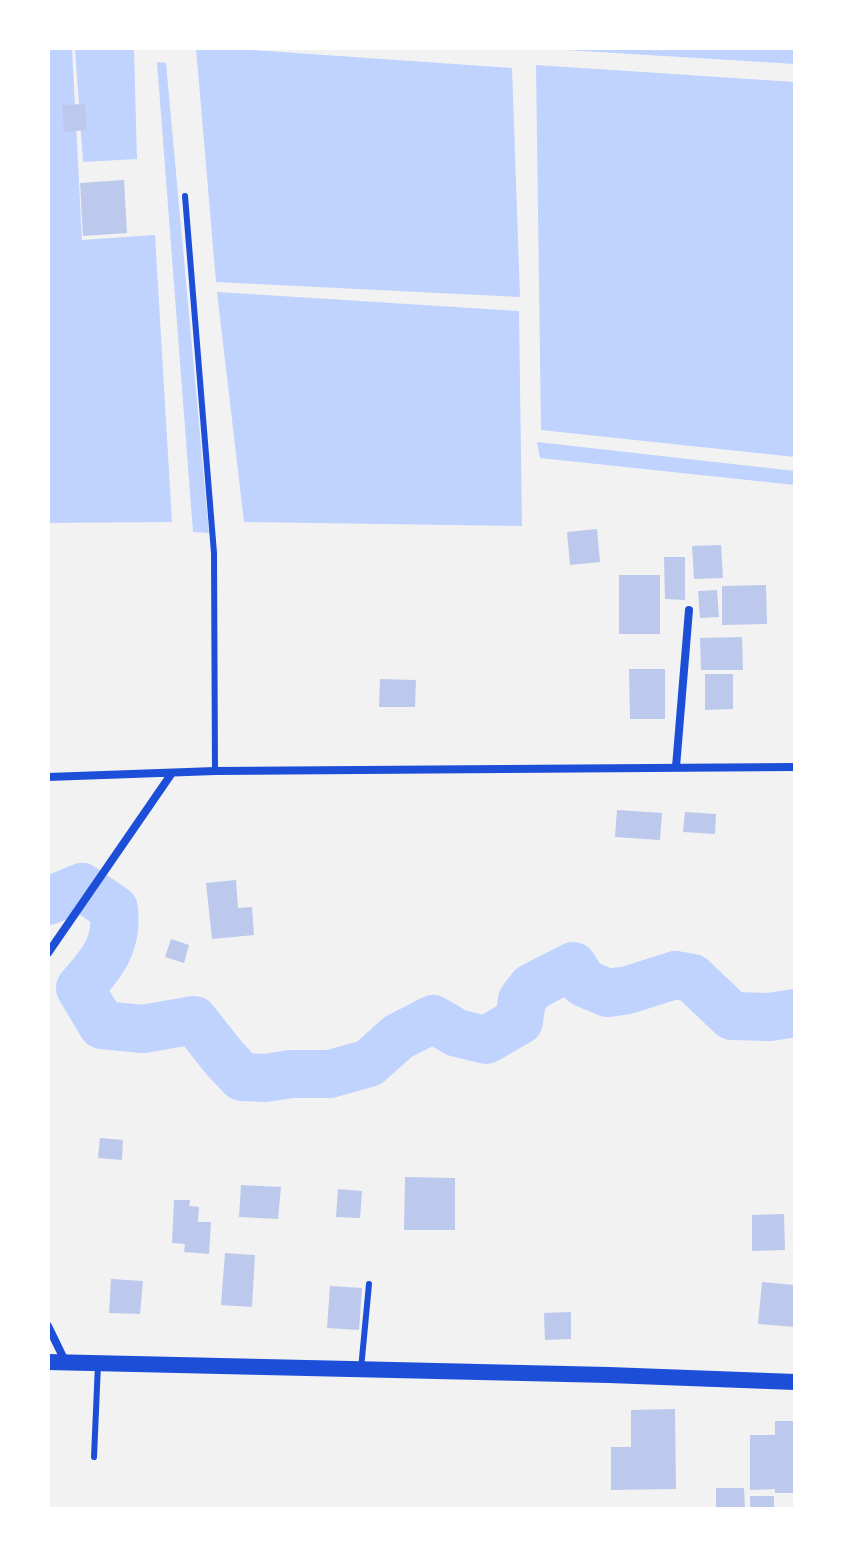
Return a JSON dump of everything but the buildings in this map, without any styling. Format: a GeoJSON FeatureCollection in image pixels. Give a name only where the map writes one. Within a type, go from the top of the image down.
{"type":"FeatureCollection","features":[{"type":"Feature","properties":{"kind":"main road"},"geometry":{"type":"LineString","coordinates":[[48,1362],[795,1382]]}},
{"type":"Feature","properties":{"kind":"street"},"geometry":{"type":"LineString","coordinates":[[676,767],[689,610]]}},
{"type":"Feature","properties":{"kind":"street"},"geometry":{"type":"LineString","coordinates":[[48,777],[215,771],[795,767]]}},
{"type":"Feature","properties":{"kind":"street"},"geometry":{"type":"LineString","coordinates":[[48,953],[172,773]]}},
{"type":"Feature","properties":{"kind":"street"},"geometry":{"type":"LineString","coordinates":[[48,1326],[66,1363]]}},
{"type":"Feature","properties":{"kind":"lane"},"geometry":{"type":"LineString","coordinates":[[185,196],[214,553],[215,771]]}},
{"type":"Feature","properties":{"kind":"lane"},"geometry":{"type":"LineString","coordinates":[[361,1369],[369,1284]]}},
{"type":"Feature","properties":{"kind":"lane"},"geometry":{"type":"LineString","coordinates":[[94,1457],[98,1364]]}},
{"type":"Feature","properties":{"kind":"water"},"geometry":{"type":"Polygon","coordinates":[[[48,48],[72,48],[82,240],[155,235],[172,522],[48,523],[48,48]]]}},
{"type":"Feature","properties":{"kind":"water"},"geometry":{"type":"Polygon","coordinates":[[[75,48],[134,50],[137,159],[83,162],[75,48]]]}},
{"type":"Feature","properties":{"kind":"water"},"geometry":{"type":"Polygon","coordinates":[[[196,48],[512,68],[520,297],[216,282],[196,48]]]}},
{"type":"Feature","properties":{"kind":"water"},"geometry":{"type":"Polygon","coordinates":[[[533,48],[795,48],[795,64],[533,48]]]}},
{"type":"Feature","properties":{"kind":"water"},"geometry":{"type":"Polygon","coordinates":[[[157,62],[166,63],[209,533],[193,532],[157,62]]]}},
{"type":"Feature","properties":{"kind":"water"},"geometry":{"type":"Polygon","coordinates":[[[536,65],[795,82],[795,457],[541,430],[536,65]]]}},
{"type":"Feature","properties":{"kind":"water"},"geometry":{"type":"Polygon","coordinates":[[[217,292],[519,311],[522,526],[244,522],[217,292]]]}},
{"type":"Feature","properties":{"kind":"water"},"geometry":{"type":"Polygon","coordinates":[[[537,442],[795,471],[795,485],[540,458],[537,442]]]}},
{"type":"Feature","properties":{"kind":"waterway"},"geometry":{"type":"LineString","coordinates":[[48,901],[82,887],[114,909],[115,922],[107,953],[80,988],[102,1025],[143,1029],[194,1020],[242,1077],[330,1074],[369,1063],[398,1037],[433,1019],[457,1033],[486,1040],[519,1021],[522,1000],[532,987],[573,966],[584,983],[608,993],[675,975],[692,978],[732,1016],[770,1017],[795,1013]]}}]}
